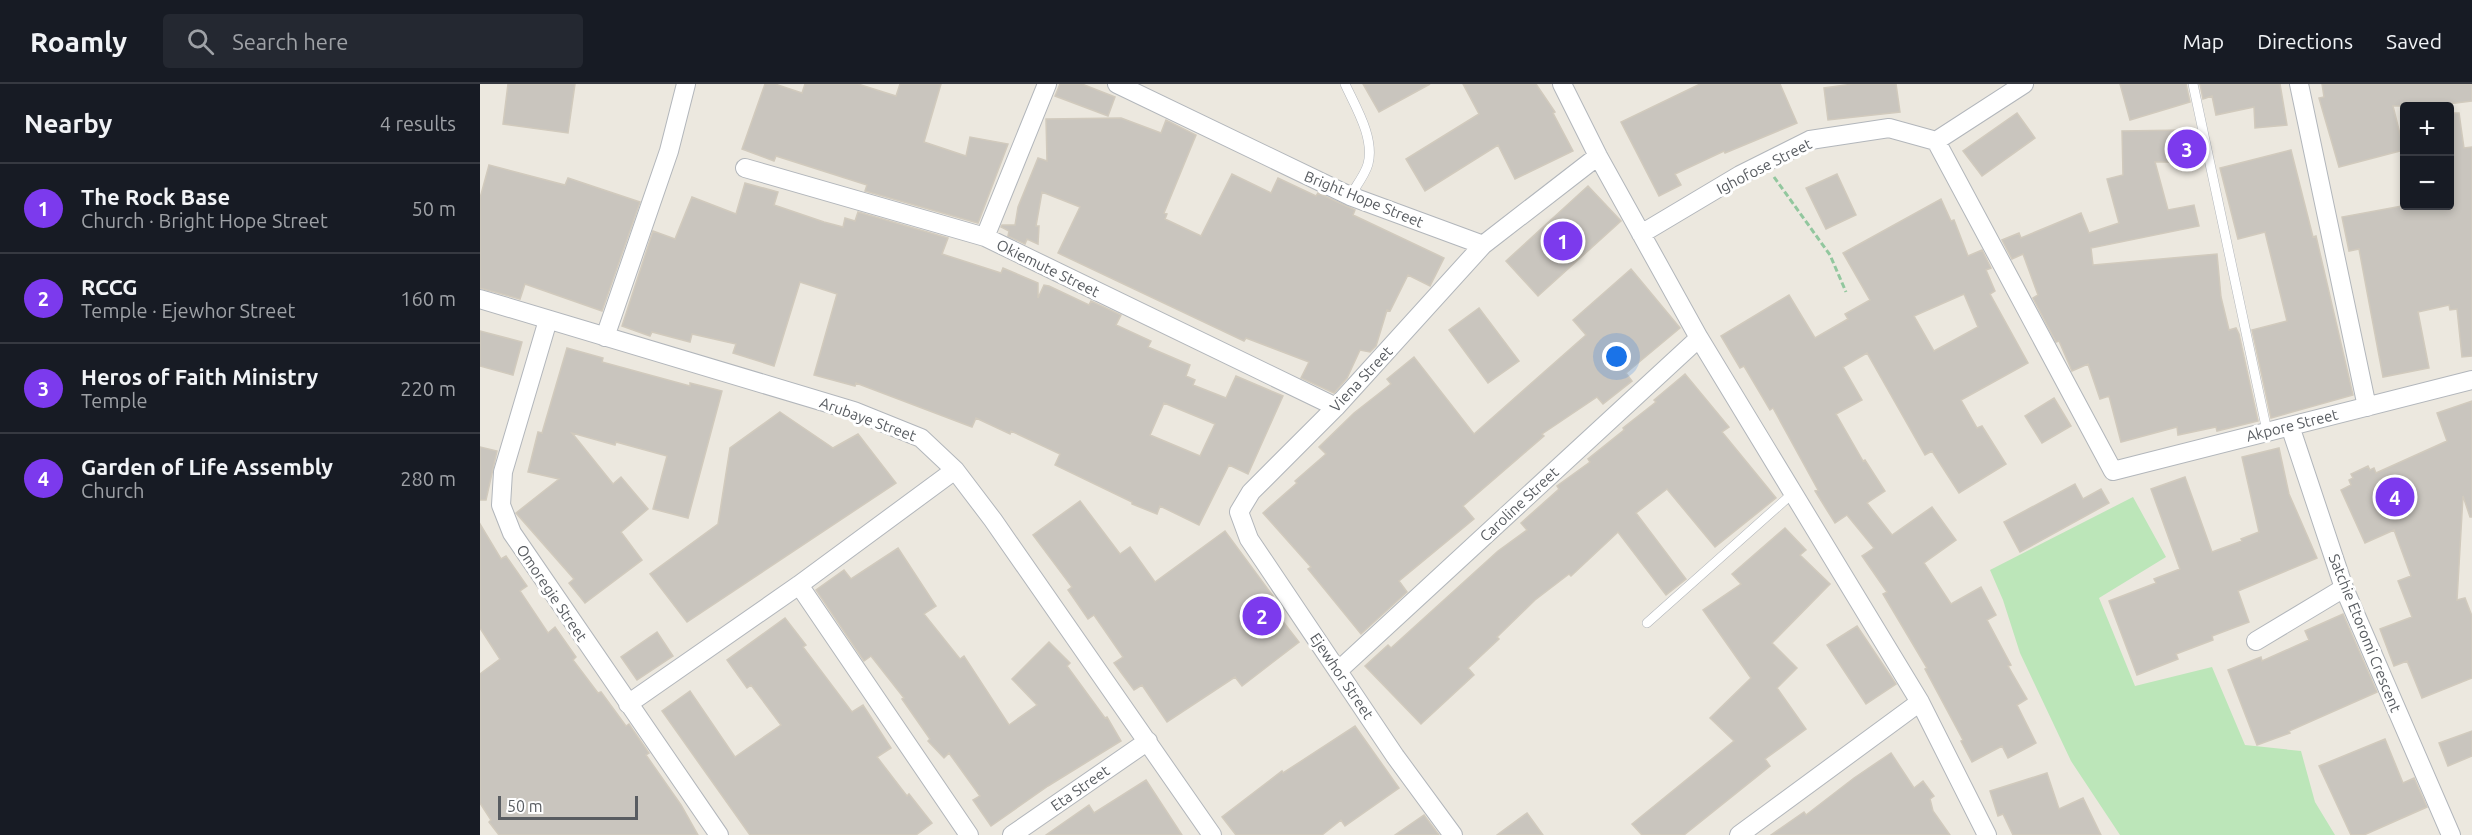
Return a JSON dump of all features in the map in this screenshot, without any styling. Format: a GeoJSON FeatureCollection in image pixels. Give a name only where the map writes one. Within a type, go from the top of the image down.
{"type":"FeatureCollection","features":[{"type":"Feature","properties":{"kind":"street"},"geometry":{"type":"LineString","coordinates":[[604,337],[669,151],[686,84]]}},
{"type":"Feature","properties":{"kind":"street"},"geometry":{"type":"LineString","coordinates":[[985,237],[1047,84]]}},
{"type":"Feature","properties":{"kind":"street","name":"Bright Hope Street"},"geometry":{"type":"LineString","coordinates":[[1117,84],[1350,196],[1483,245]]}},
{"type":"Feature","properties":{"kind":"street"},"geometry":{"type":"LineString","coordinates":[[1562,84],[1598,156],[1699,338],[1920,702],[1987,835]]}},
{"type":"Feature","properties":{"kind":"street"},"geometry":{"type":"LineString","coordinates":[[1936,141],[2024,84]]}},
{"type":"Feature","properties":{"kind":"street"},"geometry":{"type":"LineString","coordinates":[[2299,84],[2367,407]]}},
{"type":"Feature","properties":{"kind":"street","name":"Ighofose Street"},"geometry":{"type":"LineString","coordinates":[[1641,234],[1740,175],[1810,140],[1889,128],[1936,141]]}},
{"type":"Feature","properties":{"kind":"street","name":"Akpore Street"},"geometry":{"type":"LineString","coordinates":[[1936,141],[2113,471],[2472,380]]}},
{"type":"Feature","properties":{"kind":"street"},"geometry":{"type":"LineString","coordinates":[[1483,245],[1598,156]]}},
{"type":"Feature","properties":{"kind":"street","name":"Okiemute Street"},"geometry":{"type":"LineString","coordinates":[[746,168],[985,237],[1336,407]]}},
{"type":"Feature","properties":{"kind":"street","name":"Viena Street"},"geometry":{"type":"LineString","coordinates":[[1239,512],[1251,492],[1336,407],[1483,245]]}},
{"type":"Feature","properties":{"kind":"street","name":"Arubaye Street"},"geometry":{"type":"LineString","coordinates":[[480,299],[854,411],[921,438],[955,470],[993,520],[1212,835]]}},
{"type":"Feature","properties":{"kind":"street","name":"Omoregie Street"},"geometry":{"type":"LineString","coordinates":[[548,320],[503,472],[501,505],[512,533],[719,835]]}},
{"type":"Feature","properties":{"kind":"street","name":"Caroline Street"},"geometry":{"type":"LineString","coordinates":[[1339,670],[1699,338]]}},
{"type":"Feature","properties":{"kind":"street","name":"Satchie Etoromi Crescent"},"geometry":{"type":"LineString","coordinates":[[2290,426],[2344,588],[2451,835]]}},
{"type":"Feature","properties":{"kind":"street"},"geometry":{"type":"LineString","coordinates":[[628,704],[799,585],[955,470]]}},
{"type":"Feature","properties":{"kind":"street","name":"Ejewhor Street"},"geometry":{"type":"LineString","coordinates":[[1239,512],[1249,539],[1395,756],[1453,835]]}},
{"type":"Feature","properties":{"kind":"street"},"geometry":{"type":"LineString","coordinates":[[799,585],[969,835]]}},
{"type":"Feature","properties":{"kind":"street"},"geometry":{"type":"LineString","coordinates":[[2256,641],[2344,588]]}},
{"type":"Feature","properties":{"kind":"street"},"geometry":{"type":"LineString","coordinates":[[1739,835],[1920,702]]}},
{"type":"Feature","properties":{"kind":"street","name":"Eta Street"},"geometry":{"type":"LineString","coordinates":[[1012,835],[1148,741]]}},
{"type":"Feature","properties":{"kind":"lane"},"geometry":{"type":"LineString","coordinates":[[1345,84],[1364,126],[1370,154],[1368,166],[1350,196]]}},
{"type":"Feature","properties":{"kind":"lane"},"geometry":{"type":"LineString","coordinates":[[2193,84],[2267,431]]}},
{"type":"Feature","properties":{"kind":"lane"},"geometry":{"type":"LineString","coordinates":[[1647,623],[1793,493]]}},
{"type":"Feature","properties":{"kind":"path"},"geometry":{"type":"LineString","coordinates":[[1764,163],[1830,255],[1846,292]]}},
{"type":"Feature","properties":{"kind":"green space"},"geometry":{"type":"Polygon","coordinates":[[[2133,497],[2166,557],[2099,598],[2135,686],[2212,667],[2245,745],[2301,751],[2315,802],[2335,835],[2120,835],[2071,761],[2020,653],[2003,600],[1990,570],[2133,497]]]}},
{"type":"Feature","properties":{"kind":"building"},"geometry":{"type":"Polygon","coordinates":[[[508,84],[575,84],[568,133],[503,124],[508,84]]]}},
{"type":"Feature","properties":{"kind":"building"},"geometry":{"type":"Polygon","coordinates":[[[765,84],[775,84],[802,93],[805,84],[858,84],[896,96],[900,84],[941,84],[924,142],[966,156],[970,137],[1008,144],[978,223],[865,191],[867,185],[776,156],[774,161],[742,149],[765,84]]]}},
{"type":"Feature","properties":{"kind":"building"},"geometry":{"type":"Polygon","coordinates":[[[1060,84],[1082,84],[1115,97],[1108,116],[1055,96],[1060,84]]]}},
{"type":"Feature","properties":{"kind":"building"},"geometry":{"type":"Polygon","coordinates":[[[1363,84],[1430,84],[1379,112],[1363,84]]]}},
{"type":"Feature","properties":{"kind":"building"},"geometry":{"type":"Polygon","coordinates":[[[1463,84],[1536,84],[1555,112],[1553,113],[1573,151],[1515,179],[1498,145],[1425,191],[1406,159],[1479,114],[1463,84]]]}},
{"type":"Feature","properties":{"kind":"building"},"geometry":{"type":"Polygon","coordinates":[[[1700,84],[1780,84],[1797,123],[1725,153],[1724,151],[1675,174],[1681,185],[1659,196],[1621,122],[1700,84]]]}},
{"type":"Feature","properties":{"kind":"building"},"geometry":{"type":"Polygon","coordinates":[[[1853,84],[1896,84],[1900,112],[1828,120],[1824,88],[1853,84]]]}},
{"type":"Feature","properties":{"kind":"building"},"geometry":{"type":"Polygon","coordinates":[[[2120,84],[2186,84],[2190,102],[2130,120],[2120,84]]]}},
{"type":"Feature","properties":{"kind":"building"},"geometry":{"type":"Polygon","coordinates":[[[2200,84],[2280,84],[2287,125],[2255,128],[2254,107],[2216,115],[2212,96],[2203,99],[2200,84]]]}},
{"type":"Feature","properties":{"kind":"building"},"geometry":{"type":"Polygon","coordinates":[[[2322,84],[2472,84],[2472,101],[2454,103],[2400,102],[2400,106],[2393,106],[2400,134],[2400,151],[2339,167],[2319,98],[2324,97],[2322,84]]]}},
{"type":"Feature","properties":{"kind":"building"},"geometry":{"type":"Polygon","coordinates":[[[2017,113],[2035,138],[1982,176],[1963,151],[2017,113]]]}},
{"type":"Feature","properties":{"kind":"building"},"geometry":{"type":"Polygon","coordinates":[[[2454,113],[2459,113],[2464,148],[2472,147],[2472,356],[2462,357],[2457,309],[2450,310],[2449,305],[2418,312],[2429,368],[2383,377],[2359,249],[2349,251],[2342,217],[2400,206],[2400,210],[2454,210],[2454,113]]]}},
{"type":"Feature","properties":{"kind":"building"},"geometry":{"type":"Polygon","coordinates":[[[1121,118],[1161,133],[1166,120],[1196,135],[1164,213],[1167,214],[1165,219],[1201,236],[1232,174],[1271,193],[1278,178],[1316,196],[1318,193],[1355,210],[1353,215],[1444,258],[1430,286],[1408,275],[1390,311],[1387,310],[1376,346],[1370,352],[1360,350],[1347,378],[1334,393],[1301,378],[1309,362],[1246,338],[1244,341],[1058,253],[1080,207],[1042,192],[1036,226],[1039,226],[1038,244],[1027,239],[1025,244],[1008,236],[1009,231],[1001,227],[1002,225],[1015,225],[1018,207],[1038,158],[1047,161],[1046,119],[1121,118]]]}},
{"type":"Feature","properties":{"kind":"building"},"geometry":{"type":"Polygon","coordinates":[[[2185,130],[2185,162],[2155,162],[2168,210],[2194,205],[2199,226],[2091,248],[2093,265],[2217,254],[2221,297],[2229,330],[2236,328],[2239,334],[2258,421],[2217,431],[2216,427],[2178,435],[2177,427],[2121,442],[2109,396],[2100,399],[2088,364],[2072,371],[2059,341],[2056,342],[2033,298],[2038,295],[2023,254],[2012,259],[2002,240],[2019,233],[2021,238],[2081,213],[2089,233],[2119,223],[2107,179],[2123,175],[2122,131],[2185,130]]]}},
{"type":"Feature","properties":{"kind":"building"},"geometry":{"type":"Polygon","coordinates":[[[2291,150],[2313,237],[2316,236],[2353,395],[2271,418],[2252,330],[2287,321],[2265,232],[2238,239],[2220,168],[2291,150]]]}},
{"type":"Feature","properties":{"kind":"building"},"geometry":{"type":"Polygon","coordinates":[[[489,165],[565,185],[568,178],[640,202],[602,311],[525,284],[520,299],[480,288],[480,198],[489,165]]]}},
{"type":"Feature","properties":{"kind":"building"},"geometry":{"type":"Polygon","coordinates":[[[1837,174],[1856,215],[1826,229],[1806,188],[1837,174]]]}},
{"type":"Feature","properties":{"kind":"building"},"geometry":{"type":"Polygon","coordinates":[[[745,183],[778,192],[774,205],[824,222],[843,227],[845,218],[855,221],[858,212],[948,238],[942,254],[1001,273],[1003,268],[1038,283],[1038,298],[1044,285],[1049,286],[1089,305],[1091,301],[1121,315],[1116,325],[1151,341],[1148,347],[1190,365],[1186,376],[1195,380],[1193,385],[1226,398],[1236,376],[1283,396],[1248,474],[1229,465],[1199,525],[1160,506],[1157,514],[1132,504],[1055,465],[1060,454],[1011,431],[1010,434],[976,418],[972,427],[856,383],[855,386],[814,375],[837,294],[800,282],[774,366],[733,353],[736,344],[692,334],[690,342],[652,332],[650,336],[622,326],[653,231],[675,239],[692,197],[736,214],[745,183]],[[1164,403],[1150,435],[1200,456],[1215,424],[1164,403]]]}},
{"type":"Feature","properties":{"kind":"building"},"geometry":{"type":"Polygon","coordinates":[[[1588,186],[1621,221],[1538,296],[1506,261],[1588,186]]]}},
{"type":"Feature","properties":{"kind":"building"},"geometry":{"type":"Polygon","coordinates":[[[1941,199],[1951,221],[1954,220],[1968,256],[1982,250],[1991,268],[1986,270],[1995,291],[1990,294],[2028,363],[1961,400],[1977,428],[1982,426],[2006,464],[1959,493],[1932,451],[1925,455],[1867,353],[1843,367],[1862,400],[1836,414],[1863,461],[1865,460],[1885,491],[1867,503],[1892,535],[1932,507],[1956,540],[1924,563],[1951,604],[1981,587],[1996,615],[1987,620],[2011,665],[2008,666],[2027,699],[2017,705],[2036,743],[2008,758],[2002,746],[1972,762],[1961,741],[1963,740],[1925,669],[1927,668],[1883,594],[1887,592],[1862,556],[1874,548],[1847,515],[1835,523],[1815,491],[1818,490],[1773,408],[1770,410],[1744,366],[1740,368],[1721,336],[1789,295],[1815,338],[1848,319],[1845,314],[1870,300],[1843,253],[1941,199]],[[1964,294],[1914,316],[1934,351],[1978,327],[1964,294]]]}},
{"type":"Feature","properties":{"kind":"building"},"geometry":{"type":"Polygon","coordinates":[[[1631,269],[1680,328],[1626,373],[1632,381],[1603,404],[1597,397],[1542,434],[1544,436],[1463,506],[1474,519],[1399,581],[1407,592],[1361,634],[1308,569],[1311,567],[1263,513],[1326,454],[1319,447],[1354,413],[1391,384],[1387,379],[1414,357],[1474,434],[1586,335],[1573,320],[1631,269]]]}},
{"type":"Feature","properties":{"kind":"building"},"geometry":{"type":"Polygon","coordinates":[[[1479,308],[1519,361],[1488,383],[1449,330],[1479,308]]]}},
{"type":"Feature","properties":{"kind":"building"},"geometry":{"type":"Polygon","coordinates":[[[480,331],[522,342],[513,375],[480,366],[480,331]]]}},
{"type":"Feature","properties":{"kind":"building"},"geometry":{"type":"Polygon","coordinates":[[[567,348],[603,358],[602,362],[690,386],[690,383],[722,391],[688,518],[653,509],[667,456],[572,433],[613,484],[621,477],[648,509],[621,532],[642,560],[585,603],[569,583],[574,579],[516,513],[559,479],[528,472],[538,432],[542,433],[567,348]]]}},
{"type":"Feature","properties":{"kind":"building"},"geometry":{"type":"Polygon","coordinates":[[[1685,374],[1729,427],[1722,432],[1776,498],[1715,547],[1667,489],[1636,513],[1686,579],[1666,595],[1618,532],[1571,576],[1569,574],[1535,600],[1497,637],[1499,639],[1468,668],[1474,675],[1421,724],[1365,666],[1388,645],[1391,648],[1498,551],[1527,530],[1521,523],[1559,489],[1557,486],[1590,462],[1588,459],[1656,402],[1654,400],[1685,374]]]}},
{"type":"Feature","properties":{"kind":"building"},"geometry":{"type":"Polygon","coordinates":[[[2054,398],[2071,426],[2042,443],[2025,416],[2054,398]]]}},
{"type":"Feature","properties":{"kind":"building"},"geometry":{"type":"Polygon","coordinates":[[[2472,401],[2472,517],[2470,517],[2463,496],[2457,600],[2465,598],[2472,616],[2472,678],[2422,698],[2407,661],[2394,666],[2380,629],[2412,617],[2398,581],[2411,576],[2394,530],[2365,543],[2341,490],[2351,485],[2349,480],[2353,478],[2351,474],[2368,466],[2370,470],[2374,468],[2376,473],[2447,441],[2437,413],[2472,401]]]}},
{"type":"Feature","properties":{"kind":"building"},"geometry":{"type":"Polygon","coordinates":[[[780,412],[833,448],[858,434],[896,483],[687,622],[650,574],[718,524],[730,448],[780,412]]]}},
{"type":"Feature","properties":{"kind":"building"},"geometry":{"type":"Polygon","coordinates":[[[480,447],[497,451],[486,500],[480,500],[480,447]]]}},
{"type":"Feature","properties":{"kind":"building"},"geometry":{"type":"Polygon","coordinates":[[[2279,448],[2289,494],[2317,558],[2238,591],[2249,622],[2212,636],[2213,640],[2176,654],[2178,659],[2137,675],[2109,601],[2156,583],[2154,579],[2180,569],[2151,489],[2185,477],[2212,552],[2259,532],[2242,457],[2279,448]]]}},
{"type":"Feature","properties":{"kind":"building"},"geometry":{"type":"Polygon","coordinates":[[[2075,484],[2083,499],[2101,489],[2109,503],[2020,552],[2004,522],[2075,484]]]}},
{"type":"Feature","properties":{"kind":"building"},"geometry":{"type":"Polygon","coordinates":[[[1080,501],[1120,554],[1130,547],[1155,582],[1225,531],[1273,596],[1267,601],[1299,642],[1242,686],[1235,677],[1167,722],[1142,685],[1134,690],[1114,663],[1123,657],[1094,615],[1088,619],[1068,590],[1072,587],[1033,535],[1080,501]]]}},
{"type":"Feature","properties":{"kind":"building"},"geometry":{"type":"Polygon","coordinates":[[[480,524],[501,559],[506,556],[527,586],[520,591],[548,633],[555,627],[576,657],[573,660],[598,693],[601,692],[626,726],[629,724],[649,753],[646,755],[681,805],[698,835],[499,835],[489,822],[491,820],[480,803],[480,674],[500,659],[480,628],[480,524]]]}},
{"type":"Feature","properties":{"kind":"building"},"geometry":{"type":"Polygon","coordinates":[[[1785,528],[1806,550],[1800,555],[1830,584],[1772,643],[1797,668],[1777,688],[1806,729],[1765,759],[1770,766],[1684,835],[1642,835],[1632,824],[1734,741],[1710,718],[1751,678],[1703,610],[1741,584],[1732,574],[1785,528]]]}},
{"type":"Feature","properties":{"kind":"building"},"geometry":{"type":"Polygon","coordinates":[[[898,548],[936,606],[924,614],[960,659],[964,656],[1009,725],[1037,705],[1012,679],[1049,642],[1070,663],[1067,666],[1105,718],[1107,717],[1121,741],[1048,786],[991,826],[973,800],[980,796],[949,753],[944,758],[928,741],[930,739],[902,699],[904,698],[871,656],[864,661],[816,590],[844,570],[851,579],[898,548]]]}},
{"type":"Feature","properties":{"kind":"building"},"geometry":{"type":"Polygon","coordinates":[[[2343,614],[2377,692],[2289,731],[2290,733],[2257,745],[2228,670],[2261,657],[2262,661],[2309,640],[2305,631],[2343,614]]]}},
{"type":"Feature","properties":{"kind":"building"},"geometry":{"type":"Polygon","coordinates":[[[785,618],[806,645],[803,647],[852,712],[863,705],[891,748],[877,757],[907,796],[909,794],[932,823],[916,835],[750,835],[662,711],[690,691],[735,757],[781,725],[751,685],[747,688],[727,660],[785,618]]]}},
{"type":"Feature","properties":{"kind":"building"},"geometry":{"type":"Polygon","coordinates":[[[1857,626],[1896,684],[1866,704],[1827,645],[1857,626]]]}},
{"type":"Feature","properties":{"kind":"building"},"geometry":{"type":"Polygon","coordinates":[[[657,632],[673,656],[637,680],[621,657],[657,632]]]}},
{"type":"Feature","properties":{"kind":"building"},"geometry":{"type":"Polygon","coordinates":[[[1355,726],[1399,788],[1345,826],[1341,820],[1322,835],[1236,835],[1222,817],[1282,771],[1283,773],[1355,726]]]}},
{"type":"Feature","properties":{"kind":"building"},"geometry":{"type":"Polygon","coordinates":[[[2472,731],[2472,756],[2448,766],[2439,743],[2472,731]]]}},
{"type":"Feature","properties":{"kind":"building"},"geometry":{"type":"Polygon","coordinates":[[[2385,739],[2403,783],[2414,778],[2427,807],[2364,835],[2351,835],[2319,766],[2385,739]]]}},
{"type":"Feature","properties":{"kind":"building"},"geometry":{"type":"Polygon","coordinates":[[[1891,753],[1914,788],[1923,781],[1934,796],[1930,799],[1933,811],[1950,835],[1771,835],[1804,812],[1806,815],[1891,753]]]}},
{"type":"Feature","properties":{"kind":"building"},"geometry":{"type":"Polygon","coordinates":[[[2047,773],[2059,809],[2083,798],[2101,835],[2013,835],[2003,814],[1998,816],[1990,791],[2047,773]]]}},
{"type":"Feature","properties":{"kind":"building"},"geometry":{"type":"Polygon","coordinates":[[[1146,780],[1182,835],[1046,835],[1089,805],[1094,813],[1146,780]]]}},
{"type":"Feature","properties":{"kind":"building"},"geometry":{"type":"Polygon","coordinates":[[[1527,813],[1543,835],[1497,835],[1527,813]]]}},
{"type":"Feature","properties":{"kind":"building"},"geometry":{"type":"Polygon","coordinates":[[[1424,815],[1439,835],[1395,835],[1424,815]]]}},
{"type":"Feature","properties":{"kind":"place","name":"Heros of Faith Ministry"},"geometry":{"type":"Point","coordinates":[2187,149]}},
{"type":"Feature","properties":{"kind":"place","name":"The Rock Base"},"geometry":{"type":"Point","coordinates":[1563,241]}},
{"type":"Feature","properties":{"kind":"place","name":"Garden of Life Assembly"},"geometry":{"type":"Point","coordinates":[2395,497]}},
{"type":"Feature","properties":{"kind":"place","name":"RCCG"},"geometry":{"type":"Point","coordinates":[1262,616]}}]}
